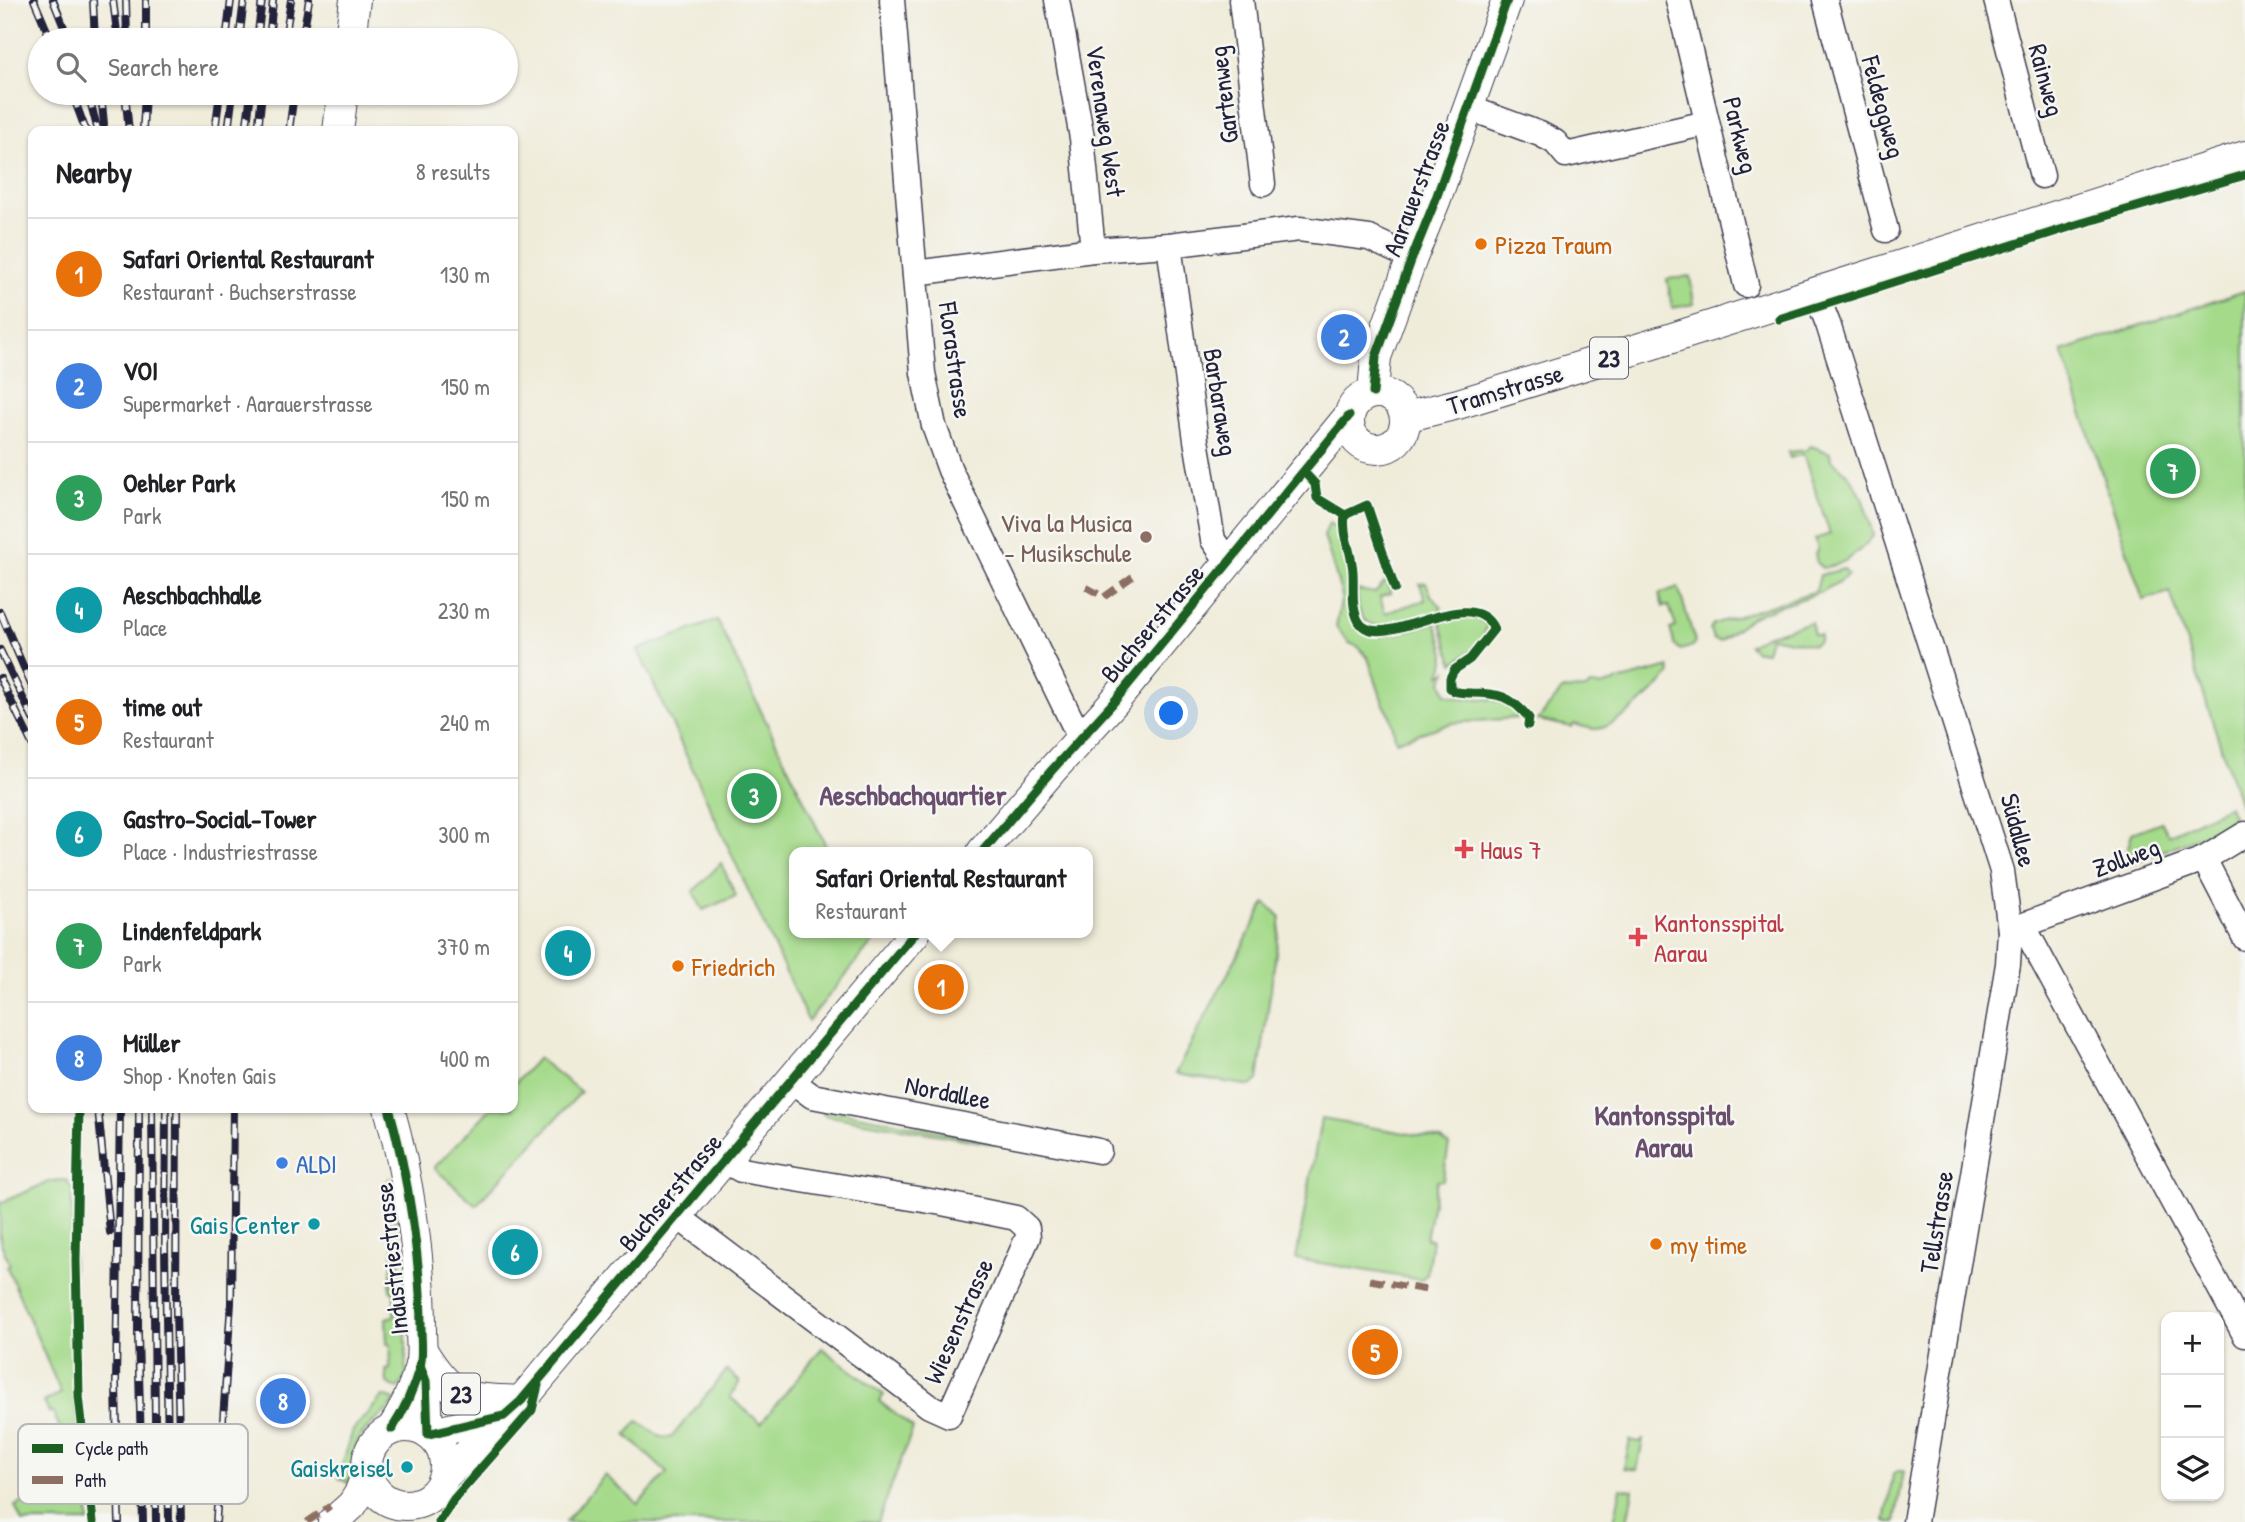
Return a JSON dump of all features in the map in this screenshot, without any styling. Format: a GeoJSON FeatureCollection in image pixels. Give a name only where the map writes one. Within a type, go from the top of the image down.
{"type":"FeatureCollection","features":[{"type":"Feature","properties":{"kind":"main road"},"geometry":{"type":"LineString","coordinates":[[352,28],[355,0]]}},
{"type":"Feature","properties":{"kind":"main road","name":"Aarauerstrasse"},"geometry":{"type":"LineString","coordinates":[[1373,393],[1376,357],[1507,0]]}},
{"type":"Feature","properties":{"kind":"main road"},"geometry":{"type":"LineString","coordinates":[[339,126],[341,105]]}},
{"type":"Feature","properties":{"kind":"main road","name":"Tramstrasse"},"geometry":{"type":"LineString","coordinates":[[1405,418],[1458,404],[2245,156]]}},
{"type":"Feature","properties":{"kind":"main road"},"geometry":{"type":"LineString","coordinates":[[1373,393],[1382,393],[1398,401],[1405,418],[1403,433],[1394,444],[1379,450],[1364,447],[1351,434],[1349,416],[1357,401],[1373,393]]}},
{"type":"Feature","properties":{"kind":"main road","name":"Buchserstrasse"},"geometry":{"type":"LineString","coordinates":[[986,847],[1081,740],[1230,563],[1322,446],[1349,416]]}},
{"type":"Feature","properties":{"kind":"main road","name":"Buchserstrasse"},"geometry":{"type":"LineString","coordinates":[[1304,472],[1364,447]]}},
{"type":"Feature","properties":{"kind":"main road","name":"Buchserstrasse"},"geometry":{"type":"LineString","coordinates":[[431,1505],[464,1457],[512,1409],[725,1161],[911,938]]}},
{"type":"Feature","properties":{"kind":"main road","name":"Industriestrasse"},"geometry":{"type":"LineString","coordinates":[[390,1113],[406,1186],[417,1264],[428,1434]]}},
{"type":"Feature","properties":{"kind":"main road","name":"Industriestrasse"},"geometry":{"type":"LineString","coordinates":[[392,1429],[400,1417],[421,1357]]}},
{"type":"Feature","properties":{"kind":"main road","name":"23"},"geometry":{"type":"LineString","coordinates":[[421,1357],[456,1391],[470,1398],[512,1409]]}},
{"type":"Feature","properties":{"kind":"main road","name":"23"},"geometry":{"type":"LineString","coordinates":[[428,1434],[512,1409]]}},
{"type":"Feature","properties":{"kind":"main road"},"geometry":{"type":"LineString","coordinates":[[394,1513],[373,1489],[366,1462],[374,1442],[392,1429],[410,1427],[428,1434],[437,1442],[443,1453],[445,1466],[431,1505]]}},
{"type":"Feature","properties":{"kind":"main road"},"geometry":{"type":"LineString","coordinates":[[361,1522],[413,1505],[436,1507],[464,1457]]}},
{"type":"Feature","properties":{"kind":"main road"},"geometry":{"type":"LineString","coordinates":[[333,1522],[352,1506],[367,1473]]}},
{"type":"Feature","properties":{"kind":"street","name":"Florastrasse"},"geometry":{"type":"LineString","coordinates":[[892,0],[923,373],[934,426],[950,470],[1081,740]]}},
{"type":"Feature","properties":{"kind":"street","name":"Verenaweg West"},"geometry":{"type":"LineString","coordinates":[[1057,0],[1082,138],[1093,250]]}},
{"type":"Feature","properties":{"kind":"street","name":"Gartenweg"},"geometry":{"type":"LineString","coordinates":[[1241,0],[1264,184]]}},
{"type":"Feature","properties":{"kind":"street","name":"Parkweg"},"geometry":{"type":"LineString","coordinates":[[1678,0],[1746,285]]}},
{"type":"Feature","properties":{"kind":"street","name":"Feldeggweg"},"geometry":{"type":"LineString","coordinates":[[1825,0],[1886,230]]}},
{"type":"Feature","properties":{"kind":"street","name":"Rainweg"},"geometry":{"type":"LineString","coordinates":[[1996,0],[2042,176]]}},
{"type":"Feature","properties":{"kind":"street","name":"Aarauerstrasse"},"geometry":{"type":"LineString","coordinates":[[1469,108],[1540,134],[1555,142],[1566,155],[1707,123]]}},
{"type":"Feature","properties":{"kind":"street"},"geometry":{"type":"LineString","coordinates":[[915,273],[1093,250],[1299,229],[1369,238],[1412,257]]}},
{"type":"Feature","properties":{"kind":"street","name":"Barbaraweg"},"geometry":{"type":"LineString","coordinates":[[1169,244],[1195,440],[1213,540],[1230,563]]}},
{"type":"Feature","properties":{"kind":"street","name":"Südallee"},"geometry":{"type":"LineString","coordinates":[[1811,293],[1821,306],[1828,324],[1938,674],[1981,800],[2017,929],[2245,1335]]}},
{"type":"Feature","properties":{"kind":"street","name":"Zollweg"},"geometry":{"type":"LineString","coordinates":[[2017,929],[2204,859],[2245,834]]}},
{"type":"Feature","properties":{"kind":"street"},"geometry":{"type":"LineString","coordinates":[[2204,859],[2245,938]]}},
{"type":"Feature","properties":{"kind":"street","name":"Tellstrasse"},"geometry":{"type":"LineString","coordinates":[[1915,1522],[2008,964],[2017,929]]}},
{"type":"Feature","properties":{"kind":"street","name":"Nordallee"},"geometry":{"type":"LineString","coordinates":[[792,1081],[812,1096],[1099,1151]]}},
{"type":"Feature","properties":{"kind":"street","name":"Wiesenstrasse"},"geometry":{"type":"LineString","coordinates":[[677,1216],[929,1406],[949,1415],[1028,1237],[1027,1228],[1016,1218],[1003,1215],[741,1170],[725,1161]]}},
{"type":"Feature","properties":{"kind":"green space"},"geometry":{"type":"Polygon","coordinates":[[[1690,276],[1694,304],[1672,308],[1667,279],[1690,276]]]}},
{"type":"Feature","properties":{"kind":"green space"},"geometry":{"type":"Polygon","coordinates":[[[2245,291],[2245,805],[2241,808],[2170,592],[2143,600],[2062,351],[2245,291]]]}},
{"type":"Feature","properties":{"kind":"green space"},"geometry":{"type":"Polygon","coordinates":[[[1811,446],[1830,453],[1831,460],[1849,475],[1864,502],[1873,536],[1851,557],[1822,568],[1817,563],[1815,553],[1818,549],[1815,539],[1830,534],[1803,454],[1790,458],[1788,452],[1806,450],[1811,446]]]}},
{"type":"Feature","properties":{"kind":"green space"},"geometry":{"type":"Polygon","coordinates":[[[1329,523],[1337,529],[1344,545],[1353,614],[1358,626],[1367,633],[1378,636],[1435,622],[1444,649],[1445,662],[1439,675],[1447,671],[1442,682],[1446,694],[1500,702],[1517,712],[1517,718],[1452,723],[1396,741],[1390,715],[1383,703],[1368,658],[1359,647],[1349,643],[1336,627],[1342,596],[1324,536],[1329,523]]]}},
{"type":"Feature","properties":{"kind":"green space"},"geometry":{"type":"Polygon","coordinates":[[[1844,569],[1848,575],[1825,590],[1757,615],[1720,641],[1713,639],[1710,629],[1713,624],[1816,591],[1820,575],[1844,569]]]}},
{"type":"Feature","properties":{"kind":"green space"},"geometry":{"type":"Polygon","coordinates":[[[1387,580],[1391,593],[1380,597],[1385,613],[1425,600],[1420,584],[1426,583],[1432,597],[1442,607],[1439,612],[1403,623],[1373,625],[1364,619],[1360,611],[1357,590],[1375,593],[1387,580]]]}},
{"type":"Feature","properties":{"kind":"green space"},"geometry":{"type":"Polygon","coordinates":[[[1678,587],[1695,641],[1693,646],[1681,650],[1675,645],[1670,629],[1676,627],[1669,606],[1663,607],[1659,594],[1678,587]]]}},
{"type":"Feature","properties":{"kind":"green space"},"geometry":{"type":"Polygon","coordinates":[[[1456,617],[1474,617],[1486,623],[1486,630],[1476,647],[1453,663],[1440,621],[1456,617]]]}},
{"type":"Feature","properties":{"kind":"green space"},"geometry":{"type":"Polygon","coordinates":[[[717,620],[827,847],[789,847],[789,938],[871,938],[873,942],[808,1021],[638,650],[717,620]]]}},
{"type":"Feature","properties":{"kind":"green space"},"geometry":{"type":"Polygon","coordinates":[[[1811,622],[1814,635],[1820,635],[1819,641],[1813,645],[1770,637],[1766,652],[1754,650],[1749,645],[1765,636],[1811,622]]]}},
{"type":"Feature","properties":{"kind":"green space"},"geometry":{"type":"Polygon","coordinates":[[[1669,667],[1670,674],[1656,689],[1625,715],[1604,727],[1593,729],[1574,724],[1572,727],[1538,720],[1562,690],[1600,686],[1669,667]]]}},
{"type":"Feature","properties":{"kind":"green space"},"geometry":{"type":"Polygon","coordinates":[[[2229,806],[2233,817],[2216,830],[2127,865],[2125,859],[2132,833],[2161,822],[2168,835],[2229,806]]]}},
{"type":"Feature","properties":{"kind":"green space"},"geometry":{"type":"Polygon","coordinates":[[[721,863],[736,896],[703,910],[693,892],[721,863]]]}},
{"type":"Feature","properties":{"kind":"green space"},"geometry":{"type":"Polygon","coordinates":[[[1265,903],[1281,917],[1258,1080],[1251,1086],[1175,1074],[1265,903]]]}},
{"type":"Feature","properties":{"kind":"green space"},"geometry":{"type":"Polygon","coordinates":[[[538,1058],[581,1092],[476,1205],[434,1168],[486,1113],[518,1113],[518,1080],[538,1058]]]}},
{"type":"Feature","properties":{"kind":"green space"},"geometry":{"type":"Polygon","coordinates":[[[822,1108],[1099,1162],[824,1115],[822,1108]]]}},
{"type":"Feature","properties":{"kind":"green space"},"geometry":{"type":"Polygon","coordinates":[[[1321,1119],[1441,1139],[1449,1145],[1443,1180],[1437,1181],[1426,1239],[1432,1240],[1427,1274],[1421,1280],[1296,1259],[1321,1119]]]}},
{"type":"Feature","properties":{"kind":"green space"},"geometry":{"type":"Polygon","coordinates":[[[389,1179],[398,1237],[406,1327],[406,1376],[398,1389],[387,1383],[386,1370],[390,1369],[391,1345],[387,1344],[386,1318],[394,1316],[394,1292],[390,1290],[394,1231],[387,1230],[386,1185],[389,1179]]]}},
{"type":"Feature","properties":{"kind":"green space"},"geometry":{"type":"Polygon","coordinates":[[[66,1180],[72,1189],[73,1371],[77,1424],[58,1424],[53,1412],[49,1413],[44,1402],[61,1393],[7,1267],[10,1265],[0,1241],[0,1203],[51,1181],[66,1180]]]}},
{"type":"Feature","properties":{"kind":"green space"},"geometry":{"type":"Polygon","coordinates":[[[822,1348],[884,1395],[879,1401],[913,1428],[878,1522],[565,1522],[605,1475],[638,1504],[667,1473],[626,1435],[638,1421],[661,1437],[671,1438],[727,1370],[740,1382],[730,1397],[761,1423],[822,1348]]]}},
{"type":"Feature","properties":{"kind":"green space"},"geometry":{"type":"Polygon","coordinates":[[[383,1396],[395,1400],[358,1440],[348,1483],[338,1478],[353,1430],[383,1396]]]}},
{"type":"Feature","properties":{"kind":"green space"},"geometry":{"type":"Polygon","coordinates":[[[1630,1440],[1643,1440],[1637,1470],[1624,1468],[1630,1440]]]}},
{"type":"Feature","properties":{"kind":"green space"},"geometry":{"type":"Polygon","coordinates":[[[1904,1471],[1895,1522],[1885,1522],[1893,1474],[1904,1471]]]}},
{"type":"Feature","properties":{"kind":"green space"},"geometry":{"type":"Polygon","coordinates":[[[1621,1488],[1633,1490],[1627,1522],[1614,1522],[1621,1488]]]}},
{"type":"Feature","properties":{"kind":"green space"},"geometry":{"type":"Polygon","coordinates":[[[87,1504],[89,1522],[22,1522],[15,1506],[87,1504]]]}},
{"type":"Feature","properties":{"kind":"railway"},"geometry":{"type":"LineString","coordinates":[[34,0],[46,28]]}},
{"type":"Feature","properties":{"kind":"railway"},"geometry":{"type":"LineString","coordinates":[[53,0],[64,28]]}},
{"type":"Feature","properties":{"kind":"railway"},"geometry":{"type":"LineString","coordinates":[[93,0],[94,28]]}},
{"type":"Feature","properties":{"kind":"railway"},"geometry":{"type":"LineString","coordinates":[[113,0],[116,28]]}},
{"type":"Feature","properties":{"kind":"railway"},"geometry":{"type":"LineString","coordinates":[[126,0],[127,28]]}},
{"type":"Feature","properties":{"kind":"railway"},"geometry":{"type":"LineString","coordinates":[[146,0],[146,28]]}},
{"type":"Feature","properties":{"kind":"railway"},"geometry":{"type":"LineString","coordinates":[[228,28],[231,0]]}},
{"type":"Feature","properties":{"kind":"railway"},"geometry":{"type":"LineString","coordinates":[[240,28],[244,0]]}},
{"type":"Feature","properties":{"kind":"railway"},"geometry":{"type":"LineString","coordinates":[[258,28],[262,0]]}},
{"type":"Feature","properties":{"kind":"railway"},"geometry":{"type":"LineString","coordinates":[[270,28],[273,0]]}},
{"type":"Feature","properties":{"kind":"railway"},"geometry":{"type":"LineString","coordinates":[[287,28],[291,0]]}},
{"type":"Feature","properties":{"kind":"railway"},"geometry":{"type":"LineString","coordinates":[[304,28],[309,0]]}},
{"type":"Feature","properties":{"kind":"railway"},"geometry":{"type":"LineString","coordinates":[[76,105],[84,126]]}},
{"type":"Feature","properties":{"kind":"railway"},"geometry":{"type":"LineString","coordinates":[[91,105],[97,126]]}},
{"type":"Feature","properties":{"kind":"railway"},"geometry":{"type":"LineString","coordinates":[[102,105],[104,124]]}},
{"type":"Feature","properties":{"kind":"railway"},"geometry":{"type":"LineString","coordinates":[[126,105],[128,126]]}},
{"type":"Feature","properties":{"kind":"railway"},"geometry":{"type":"LineString","coordinates":[[143,126],[144,105]]}},
{"type":"Feature","properties":{"kind":"railway"},"geometry":{"type":"LineString","coordinates":[[216,126],[218,105]]}},
{"type":"Feature","properties":{"kind":"railway"},"geometry":{"type":"LineString","coordinates":[[229,126],[231,105]]}},
{"type":"Feature","properties":{"kind":"railway"},"geometry":{"type":"LineString","coordinates":[[247,126],[249,105]]}},
{"type":"Feature","properties":{"kind":"railway"},"geometry":{"type":"LineString","coordinates":[[259,126],[261,105]]}},
{"type":"Feature","properties":{"kind":"railway"},"geometry":{"type":"LineString","coordinates":[[290,126],[292,105]]}},
{"type":"Feature","properties":{"kind":"railway"},"geometry":{"type":"LineString","coordinates":[[0,612],[28,677]]}},
{"type":"Feature","properties":{"kind":"railway"},"geometry":{"type":"LineString","coordinates":[[0,650],[28,709]]}},
{"type":"Feature","properties":{"kind":"railway"},"geometry":{"type":"LineString","coordinates":[[0,678],[28,736]]}},
{"type":"Feature","properties":{"kind":"railway"},"geometry":{"type":"LineString","coordinates":[[98,1113],[110,1232]]}},
{"type":"Feature","properties":{"kind":"railway"},"geometry":{"type":"LineString","coordinates":[[117,1424],[120,1113]]}},
{"type":"Feature","properties":{"kind":"railway"},"geometry":{"type":"LineString","coordinates":[[139,1113],[140,1424]]}},
{"type":"Feature","properties":{"kind":"railway"},"geometry":{"type":"LineString","coordinates":[[152,1113],[155,1424]]}},
{"type":"Feature","properties":{"kind":"railway"},"geometry":{"type":"LineString","coordinates":[[166,1113],[168,1424]]}},
{"type":"Feature","properties":{"kind":"railway"},"geometry":{"type":"LineString","coordinates":[[177,1113],[179,1424]]}},
{"type":"Feature","properties":{"kind":"railway"},"geometry":{"type":"LineString","coordinates":[[223,1424],[231,1303],[233,1113]]}},
{"type":"Feature","properties":{"kind":"railway"},"geometry":{"type":"LineString","coordinates":[[119,1504],[119,1522]]}},
{"type":"Feature","properties":{"kind":"railway"},"geometry":{"type":"LineString","coordinates":[[143,1504],[143,1522]]}},
{"type":"Feature","properties":{"kind":"railway"},"geometry":{"type":"LineString","coordinates":[[156,1504],[156,1522]]}},
{"type":"Feature","properties":{"kind":"railway"},"geometry":{"type":"LineString","coordinates":[[169,1504],[169,1522]]}},
{"type":"Feature","properties":{"kind":"railway"},"geometry":{"type":"LineString","coordinates":[[181,1504],[181,1522]]}},
{"type":"Feature","properties":{"kind":"railway"},"geometry":{"type":"LineString","coordinates":[[216,1522],[217,1504]]}},
{"type":"Feature","properties":{"kind":"marked path"},"geometry":{"type":"LineString","coordinates":[[1086,587],[1104,597],[1136,574]]}},
{"type":"Feature","properties":{"kind":"marked path"},"geometry":{"type":"LineString","coordinates":[[1370,1280],[1432,1291]]}},
{"type":"Feature","properties":{"kind":"marked path"},"geometry":{"type":"LineString","coordinates":[[307,1522],[330,1506]]}},
{"type":"Feature","properties":{"kind":"cycle path"},"geometry":{"type":"LineString","coordinates":[[1373,393],[1376,357],[1507,0]]}},
{"type":"Feature","properties":{"kind":"cycle path"},"geometry":{"type":"LineString","coordinates":[[1779,319],[2079,224],[2245,175]]}},
{"type":"Feature","properties":{"kind":"cycle path"},"geometry":{"type":"LineString","coordinates":[[986,847],[1113,703],[1349,416]]}},
{"type":"Feature","properties":{"kind":"cycle path"},"geometry":{"type":"LineString","coordinates":[[1304,472],[1315,484],[1317,498],[1345,515],[1358,620],[1368,629],[1384,630],[1446,614],[1466,612],[1482,616],[1494,629],[1470,659],[1454,670],[1450,678],[1450,688],[1460,692],[1504,697],[1529,718],[1528,725]]}},
{"type":"Feature","properties":{"kind":"cycle path"},"geometry":{"type":"LineString","coordinates":[[1345,515],[1367,505],[1395,589]]}},
{"type":"Feature","properties":{"kind":"cycle path"},"geometry":{"type":"LineString","coordinates":[[420,1365],[426,1381],[428,1434],[504,1416],[521,1401],[911,938]]}},
{"type":"Feature","properties":{"kind":"cycle path"},"geometry":{"type":"LineString","coordinates":[[79,1113],[76,1260],[82,1424]]}},
{"type":"Feature","properties":{"kind":"cycle path"},"geometry":{"type":"LineString","coordinates":[[390,1113],[412,1218],[419,1275],[422,1348],[415,1382],[392,1429]]}},
{"type":"Feature","properties":{"kind":"cycle path"},"geometry":{"type":"LineString","coordinates":[[439,1522],[454,1499],[532,1410],[538,1385]]}},
{"type":"Feature","properties":{"kind":"cycle path"},"geometry":{"type":"LineString","coordinates":[[91,1504],[93,1522]]}},
{"type":"Feature","properties":{"kind":"place","name":"Pizza Traum"},"geometry":{"type":"Point","coordinates":[1481,244]}},
{"type":"Feature","properties":{"kind":"place","name":"VOI"},"geometry":{"type":"Point","coordinates":[1344,337]}},
{"type":"Feature","properties":{"kind":"place","name":"Lindenfeldpark"},"geometry":{"type":"Point","coordinates":[2173,471]}},
{"type":"Feature","properties":{"kind":"place","name":"Viva la Musica - Musikschule"},"geometry":{"type":"Point","coordinates":[1146,537]}},
{"type":"Feature","properties":{"kind":"place","name":"Oehler Park"},"geometry":{"type":"Point","coordinates":[754,796]}},
{"type":"Feature","properties":{"kind":"place","name":"Haus 7"},"geometry":{"type":"Point","coordinates":[1464,849]}},
{"type":"Feature","properties":{"kind":"place","name":"Kantonsspital Aarau"},"geometry":{"type":"Point","coordinates":[1638,937]}},
{"type":"Feature","properties":{"kind":"place","name":"Aeschbachhalle"},"geometry":{"type":"Point","coordinates":[568,953]}},
{"type":"Feature","properties":{"kind":"place","name":"Friedrich"},"geometry":{"type":"Point","coordinates":[678,966]}},
{"type":"Feature","properties":{"kind":"place","name":"Safari Oriental Restaurant"},"geometry":{"type":"Point","coordinates":[941,987]}},
{"type":"Feature","properties":{"kind":"place","name":"ALDI"},"geometry":{"type":"Point","coordinates":[282,1163]}},
{"type":"Feature","properties":{"kind":"place","name":"Gais Center"},"geometry":{"type":"Point","coordinates":[314,1224]}},
{"type":"Feature","properties":{"kind":"place","name":"my time"},"geometry":{"type":"Point","coordinates":[1656,1244]}},
{"type":"Feature","properties":{"kind":"place","name":"Gastro-Social-Tower"},"geometry":{"type":"Point","coordinates":[515,1252]}},
{"type":"Feature","properties":{"kind":"place","name":"time out"},"geometry":{"type":"Point","coordinates":[1375,1352]}},
{"type":"Feature","properties":{"kind":"place","name":"Müller"},"geometry":{"type":"Point","coordinates":[283,1401]}},
{"type":"Feature","properties":{"kind":"place","name":"Gaiskreisel"},"geometry":{"type":"Point","coordinates":[407,1467]}},
{"type":"Feature","properties":{"kind":"district","name":"Aeschbachquartier"},"geometry":{"type":"Point","coordinates":[913,795]}},
{"type":"Feature","properties":{"kind":"district","name":"Kantonsspital Aarau"},"geometry":{"type":"Point","coordinates":[1664,1131]}}]}
